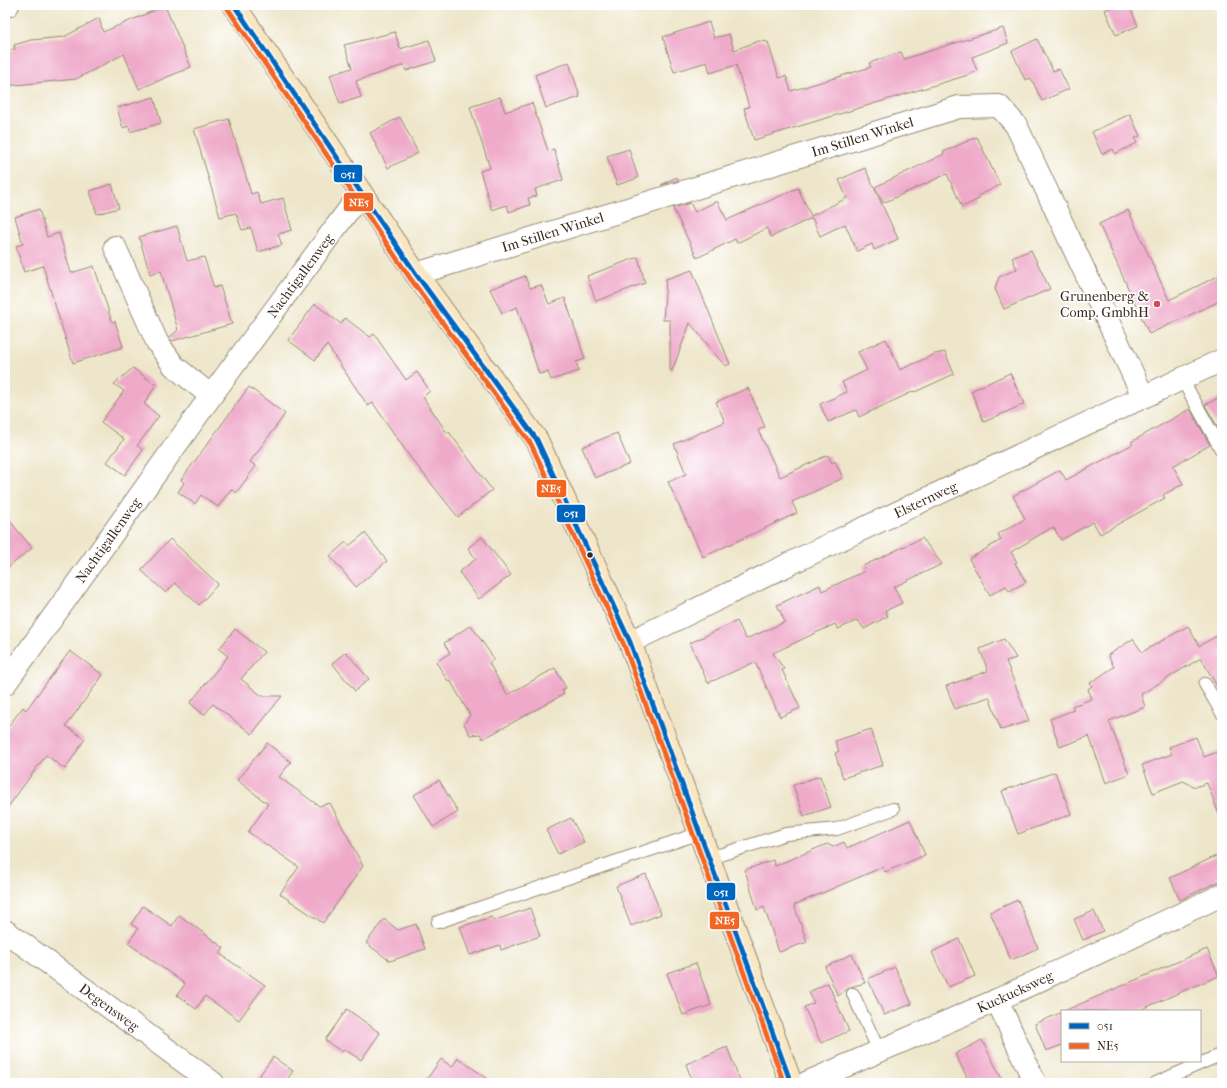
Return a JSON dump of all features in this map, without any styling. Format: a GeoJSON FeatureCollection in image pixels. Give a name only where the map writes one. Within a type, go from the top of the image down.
{"type":"FeatureCollection","features":[{"type":"Feature","properties":{"kind":"street"},"geometry":{"type":"LineString","coordinates":[[234,5],[416,274],[537,440],[630,642],[791,1083]]}},
{"type":"Feature","properties":{"kind":"street","name":"Im Stillen Winkel"},"geometry":{"type":"LineString","coordinates":[[416,274],[959,108],[1000,106],[1016,125],[1143,396]]}},
{"type":"Feature","properties":{"kind":"street","name":"Nachtigallenweg"},"geometry":{"type":"LineString","coordinates":[[5,684],[211,396],[361,194]]}},
{"type":"Feature","properties":{"kind":"street"},"geometry":{"type":"LineString","coordinates":[[115,247],[157,342],[174,366],[211,396]]}},
{"type":"Feature","properties":{"kind":"street","name":"Elsternweg"},"geometry":{"type":"LineString","coordinates":[[630,642],[820,548],[1222,360]]}},
{"type":"Feature","properties":{"kind":"street","name":"Kuckucksweg"},"geometry":{"type":"LineString","coordinates":[[806,1083],[997,1000],[1222,896]]}},
{"type":"Feature","properties":{"kind":"street","name":"Degensweg"},"geometry":{"type":"LineString","coordinates":[[5,931],[213,1083]]}},
{"type":"Feature","properties":{"kind":"street"},"geometry":{"type":"LineString","coordinates":[[997,1000],[1035,1083]]}},
{"type":"Feature","properties":{"kind":"lane"},"geometry":{"type":"LineString","coordinates":[[1182,379],[1222,452]]}},
{"type":"Feature","properties":{"kind":"lane"},"geometry":{"type":"LineString","coordinates":[[1205,684],[1222,713]]}},
{"type":"Feature","properties":{"kind":"lane"},"geometry":{"type":"LineString","coordinates":[[710,858],[786,834],[837,829],[893,809]]}},
{"type":"Feature","properties":{"kind":"lane"},"geometry":{"type":"LineString","coordinates":[[438,922],[700,833]]}},
{"type":"Feature","properties":{"kind":"lane"},"geometry":{"type":"LineString","coordinates":[[853,994],[879,1051]]}},
{"type":"Feature","properties":{"kind":"lane"},"geometry":{"type":"LineString","coordinates":[[1156,1083],[1222,1054]]}},
{"type":"Feature","properties":{"kind":"building"},"geometry":{"type":"Polygon","coordinates":[[[1116,5],[1129,5],[1138,26],[1116,35],[1105,10],[1116,5]]]}},
{"type":"Feature","properties":{"kind":"building"},"geometry":{"type":"Polygon","coordinates":[[[165,6],[191,67],[139,89],[124,54],[76,79],[5,86],[5,52],[15,49],[14,45],[31,40],[64,37],[99,18],[103,32],[165,6]]]}},
{"type":"Feature","properties":{"kind":"building"},"geometry":{"type":"Polygon","coordinates":[[[709,22],[714,38],[729,34],[734,50],[759,41],[768,42],[779,78],[786,76],[791,91],[871,67],[869,63],[901,52],[904,59],[1003,28],[1008,43],[972,57],[977,71],[968,75],[754,140],[744,108],[749,107],[736,65],[710,73],[707,62],[674,72],[663,37],[709,22]]]}},
{"type":"Feature","properties":{"kind":"building"},"geometry":{"type":"Polygon","coordinates":[[[395,32],[400,49],[429,40],[436,61],[406,71],[404,65],[356,81],[361,97],[340,104],[330,75],[352,68],[344,45],[395,32]]]}},
{"type":"Feature","properties":{"kind":"building"},"geometry":{"type":"Polygon","coordinates":[[[1037,39],[1053,71],[1059,69],[1069,89],[1042,101],[1031,78],[1025,80],[1012,51],[1037,39]]]}},
{"type":"Feature","properties":{"kind":"building"},"geometry":{"type":"Polygon","coordinates":[[[569,62],[580,97],[546,108],[535,75],[569,62]]]}},
{"type":"Feature","properties":{"kind":"building"},"geometry":{"type":"Polygon","coordinates":[[[154,97],[161,123],[130,132],[129,126],[123,128],[117,108],[154,97]]]}},
{"type":"Feature","properties":{"kind":"building"},"geometry":{"type":"Polygon","coordinates":[[[500,97],[505,112],[532,103],[548,151],[554,149],[563,180],[535,189],[537,196],[528,198],[530,205],[509,212],[507,205],[492,210],[480,171],[490,168],[470,107],[500,97]]]}},
{"type":"Feature","properties":{"kind":"building"},"geometry":{"type":"Polygon","coordinates":[[[1130,114],[1140,136],[1135,138],[1137,143],[1115,154],[1113,149],[1102,154],[1092,132],[1130,114]]]}},
{"type":"Feature","properties":{"kind":"building"},"geometry":{"type":"Polygon","coordinates":[[[400,117],[418,153],[388,168],[370,133],[400,117]]]}},
{"type":"Feature","properties":{"kind":"building"},"geometry":{"type":"Polygon","coordinates":[[[229,119],[251,194],[257,192],[261,204],[283,198],[292,230],[278,234],[282,245],[258,252],[251,228],[242,230],[236,213],[220,217],[194,129],[229,119]]]}},
{"type":"Feature","properties":{"kind":"building"},"geometry":{"type":"Polygon","coordinates":[[[977,137],[1000,185],[978,196],[979,199],[962,207],[947,174],[883,203],[875,187],[944,154],[943,152],[977,137]]]}},
{"type":"Feature","properties":{"kind":"building"},"geometry":{"type":"Polygon","coordinates":[[[629,149],[638,178],[617,185],[607,156],[629,149]]]}},
{"type":"Feature","properties":{"kind":"building"},"geometry":{"type":"Polygon","coordinates":[[[865,168],[898,239],[874,250],[872,244],[857,251],[845,224],[820,236],[812,218],[771,237],[767,228],[737,243],[735,239],[697,258],[673,208],[690,203],[695,212],[717,201],[727,220],[798,188],[811,216],[847,198],[839,180],[865,168]]]}},
{"type":"Feature","properties":{"kind":"building"},"geometry":{"type":"Polygon","coordinates":[[[677,177],[679,180],[661,185],[677,177]]]}},
{"type":"Feature","properties":{"kind":"building"},"geometry":{"type":"Polygon","coordinates":[[[112,184],[119,208],[97,214],[90,191],[112,184]]]}},
{"type":"Feature","properties":{"kind":"building"},"geometry":{"type":"Polygon","coordinates":[[[39,209],[47,237],[59,233],[71,273],[94,266],[112,322],[115,321],[123,347],[73,363],[43,266],[24,272],[16,246],[23,244],[15,217],[39,209]]]}},
{"type":"Feature","properties":{"kind":"building"},"geometry":{"type":"Polygon","coordinates":[[[1128,210],[1169,300],[1222,274],[1222,300],[1149,334],[1099,224],[1128,210]]]}},
{"type":"Feature","properties":{"kind":"building"},"geometry":{"type":"Polygon","coordinates":[[[177,226],[187,261],[204,257],[214,288],[220,286],[232,324],[172,341],[169,338],[178,330],[161,271],[150,274],[139,237],[177,226]]]}},
{"type":"Feature","properties":{"kind":"building"},"geometry":{"type":"Polygon","coordinates":[[[1031,250],[1050,289],[1004,309],[995,289],[999,277],[1017,269],[1012,258],[1031,250]]]}},
{"type":"Feature","properties":{"kind":"building"},"geometry":{"type":"Polygon","coordinates":[[[638,257],[645,283],[596,301],[587,276],[638,257]]]}},
{"type":"Feature","properties":{"kind":"building"},"geometry":{"type":"Polygon","coordinates":[[[692,270],[730,364],[725,366],[690,323],[672,371],[670,370],[670,320],[663,320],[666,279],[692,270]]]}},
{"type":"Feature","properties":{"kind":"building"},"geometry":{"type":"Polygon","coordinates":[[[525,276],[530,288],[541,285],[549,304],[565,298],[585,359],[576,362],[579,371],[551,380],[548,372],[539,374],[517,307],[502,313],[490,289],[525,276]]]}},
{"type":"Feature","properties":{"kind":"building"},"geometry":{"type":"Polygon","coordinates":[[[315,304],[341,324],[345,318],[370,337],[374,334],[406,380],[417,372],[430,391],[423,397],[447,433],[449,432],[492,490],[458,517],[410,457],[373,403],[368,406],[327,345],[315,360],[288,340],[315,304]]]}},
{"type":"Feature","properties":{"kind":"building"},"geometry":{"type":"Polygon","coordinates":[[[886,339],[900,370],[935,354],[945,352],[954,374],[859,417],[856,410],[828,422],[820,404],[847,392],[842,382],[867,370],[858,352],[886,339]]]}},
{"type":"Feature","properties":{"kind":"building"},"geometry":{"type":"Polygon","coordinates":[[[133,368],[156,385],[144,404],[159,416],[137,446],[143,450],[125,475],[107,462],[124,439],[101,422],[124,391],[114,384],[133,368]]]}},
{"type":"Feature","properties":{"kind":"building"},"geometry":{"type":"Polygon","coordinates":[[[1010,373],[1024,404],[984,422],[971,391],[1010,373]]]}},
{"type":"Feature","properties":{"kind":"building"},"geometry":{"type":"Polygon","coordinates":[[[249,387],[285,414],[250,462],[256,466],[236,493],[231,489],[218,507],[201,495],[195,504],[178,492],[184,483],[181,480],[249,387]]]}},
{"type":"Feature","properties":{"kind":"building"},"geometry":{"type":"Polygon","coordinates":[[[748,388],[765,427],[758,430],[780,477],[828,455],[832,463],[835,461],[843,478],[792,502],[797,513],[703,557],[668,482],[686,474],[674,444],[725,422],[716,402],[748,388]]]}},
{"type":"Feature","properties":{"kind":"building"},"geometry":{"type":"Polygon","coordinates":[[[1222,396],[1222,423],[1217,426],[1205,405],[1222,396]]]}},
{"type":"Feature","properties":{"kind":"building"},"geometry":{"type":"Polygon","coordinates":[[[1190,409],[1210,445],[1173,466],[1183,484],[1163,495],[1165,498],[1100,534],[1093,522],[1061,540],[1054,528],[1051,528],[1011,552],[1017,562],[1015,563],[1026,582],[1009,591],[1006,586],[990,595],[969,559],[1001,540],[998,534],[1025,519],[1013,496],[1060,470],[1066,480],[1133,444],[1131,442],[1190,409]]]}},
{"type":"Feature","properties":{"kind":"building"},"geometry":{"type":"Polygon","coordinates":[[[617,433],[630,464],[595,478],[582,447],[617,433]]]}},
{"type":"Feature","properties":{"kind":"building"},"geometry":{"type":"Polygon","coordinates":[[[5,515],[32,548],[5,570],[5,515]]]}},
{"type":"Feature","properties":{"kind":"building"},"geometry":{"type":"Polygon","coordinates":[[[365,533],[387,561],[356,587],[330,556],[346,542],[349,546],[365,533]]]}},
{"type":"Feature","properties":{"kind":"building"},"geometry":{"type":"Polygon","coordinates":[[[482,537],[511,575],[479,599],[459,572],[476,559],[468,548],[482,537]]]}},
{"type":"Feature","properties":{"kind":"building"},"geometry":{"type":"Polygon","coordinates":[[[922,538],[942,564],[894,587],[902,603],[885,611],[888,616],[864,629],[858,620],[838,629],[835,624],[773,653],[784,669],[782,670],[800,708],[780,717],[755,662],[708,683],[690,643],[737,621],[746,639],[785,622],[777,605],[820,585],[822,591],[865,571],[863,566],[922,538]]]}},
{"type":"Feature","properties":{"kind":"building"},"geometry":{"type":"Polygon","coordinates":[[[170,539],[218,584],[199,605],[175,583],[166,593],[141,570],[170,539]]]}},
{"type":"Feature","properties":{"kind":"building"},"geometry":{"type":"Polygon","coordinates":[[[471,625],[494,659],[489,663],[507,695],[555,668],[566,688],[562,690],[564,694],[483,739],[480,734],[470,735],[464,724],[470,715],[450,680],[448,681],[436,662],[450,653],[444,643],[471,625]]]}},
{"type":"Feature","properties":{"kind":"building"},"geometry":{"type":"Polygon","coordinates":[[[1188,626],[1199,646],[1222,633],[1222,695],[1201,658],[1141,694],[1145,707],[1109,721],[1129,774],[1106,783],[1089,736],[1060,747],[1050,719],[1074,710],[1072,706],[1092,699],[1088,689],[1092,686],[1090,683],[1114,667],[1108,655],[1133,639],[1142,652],[1188,626]]]}},
{"type":"Feature","properties":{"kind":"building"},"geometry":{"type":"Polygon","coordinates":[[[235,629],[264,652],[241,679],[262,696],[282,696],[252,734],[213,704],[204,715],[190,703],[228,656],[219,649],[235,629]]]}},
{"type":"Feature","properties":{"kind":"building"},"geometry":{"type":"Polygon","coordinates":[[[1004,639],[1016,658],[1006,661],[1029,721],[1001,730],[989,697],[955,709],[946,686],[988,671],[980,649],[1004,639]]]}},
{"type":"Feature","properties":{"kind":"building"},"geometry":{"type":"Polygon","coordinates":[[[70,651],[103,675],[66,726],[85,739],[65,769],[46,755],[5,811],[5,731],[23,707],[26,710],[70,651]]]}},
{"type":"Feature","properties":{"kind":"building"},"geometry":{"type":"Polygon","coordinates":[[[346,652],[369,679],[355,691],[332,663],[346,652]]]}},
{"type":"Feature","properties":{"kind":"building"},"geometry":{"type":"Polygon","coordinates":[[[871,729],[883,765],[843,778],[835,753],[839,751],[835,741],[871,729]]]}},
{"type":"Feature","properties":{"kind":"building"},"geometry":{"type":"Polygon","coordinates":[[[1196,737],[1204,757],[1222,750],[1222,817],[1220,817],[1207,783],[1195,787],[1183,781],[1153,793],[1142,765],[1172,754],[1169,747],[1196,737]]]}},
{"type":"Feature","properties":{"kind":"building"},"geometry":{"type":"Polygon","coordinates":[[[267,743],[291,762],[279,777],[319,806],[330,803],[363,866],[323,923],[280,894],[299,867],[248,832],[268,804],[237,780],[267,743]]]}},
{"type":"Feature","properties":{"kind":"building"},"geometry":{"type":"Polygon","coordinates":[[[1055,772],[1071,814],[1018,834],[1002,791],[1055,772]]]}},
{"type":"Feature","properties":{"kind":"building"},"geometry":{"type":"Polygon","coordinates":[[[820,776],[831,807],[804,816],[793,785],[820,776]]]}},
{"type":"Feature","properties":{"kind":"building"},"geometry":{"type":"Polygon","coordinates":[[[439,780],[458,812],[433,827],[414,795],[439,780]]]}},
{"type":"Feature","properties":{"kind":"building"},"geometry":{"type":"Polygon","coordinates":[[[571,818],[584,842],[558,854],[546,830],[571,818]]]}},
{"type":"Feature","properties":{"kind":"building"},"geometry":{"type":"Polygon","coordinates":[[[910,820],[925,855],[885,872],[883,867],[794,905],[807,942],[779,952],[764,907],[757,910],[745,870],[773,860],[775,866],[827,844],[833,847],[844,842],[847,848],[910,820]]]}},
{"type":"Feature","properties":{"kind":"building"},"geometry":{"type":"Polygon","coordinates":[[[1222,853],[1222,880],[1180,900],[1170,878],[1222,853]]]}},
{"type":"Feature","properties":{"kind":"building"},"geometry":{"type":"Polygon","coordinates":[[[646,874],[661,914],[631,926],[616,886],[646,874]]]}},
{"type":"Feature","properties":{"kind":"building"},"geometry":{"type":"Polygon","coordinates":[[[1018,900],[1038,948],[1011,960],[990,912],[1018,900]]]}},
{"type":"Feature","properties":{"kind":"building"},"geometry":{"type":"Polygon","coordinates":[[[143,906],[172,926],[179,915],[224,948],[220,954],[265,985],[239,1020],[205,996],[196,1009],[177,995],[185,984],[128,943],[138,929],[131,924],[143,906]]]}},
{"type":"Feature","properties":{"kind":"building"},"geometry":{"type":"Polygon","coordinates":[[[530,908],[540,936],[501,950],[500,945],[470,955],[460,927],[491,917],[493,921],[530,908]]]}},
{"type":"Feature","properties":{"kind":"building"},"geometry":{"type":"Polygon","coordinates":[[[1094,911],[1103,931],[1083,940],[1074,919],[1094,911]]]}},
{"type":"Feature","properties":{"kind":"building"},"geometry":{"type":"Polygon","coordinates":[[[384,919],[398,930],[416,924],[425,949],[390,961],[366,943],[384,919]]]}},
{"type":"Feature","properties":{"kind":"building"},"geometry":{"type":"Polygon","coordinates":[[[959,939],[975,976],[948,987],[932,952],[959,939]]]}},
{"type":"Feature","properties":{"kind":"building"},"geometry":{"type":"Polygon","coordinates":[[[1207,949],[1219,976],[1140,1010],[1066,1010],[1207,949]]]}},
{"type":"Feature","properties":{"kind":"building"},"geometry":{"type":"Polygon","coordinates":[[[852,954],[865,983],[850,987],[838,996],[825,967],[852,954]]]}},
{"type":"Feature","properties":{"kind":"building"},"geometry":{"type":"Polygon","coordinates":[[[696,963],[711,1005],[683,1015],[667,973],[696,963]]]}},
{"type":"Feature","properties":{"kind":"building"},"geometry":{"type":"Polygon","coordinates":[[[895,967],[912,1004],[884,1015],[868,979],[895,967]]]}},
{"type":"Feature","properties":{"kind":"building"},"geometry":{"type":"Polygon","coordinates":[[[828,983],[849,1031],[821,1043],[804,1007],[814,1003],[809,992],[828,983]]]}},
{"type":"Feature","properties":{"kind":"building"},"geometry":{"type":"Polygon","coordinates":[[[347,1009],[380,1033],[361,1060],[344,1049],[342,1052],[325,1040],[347,1009]]]}},
{"type":"Feature","properties":{"kind":"building"},"geometry":{"type":"Polygon","coordinates":[[[1061,1012],[1061,1045],[1046,1051],[1035,1024],[1061,1012]]]}},
{"type":"Feature","properties":{"kind":"building"},"geometry":{"type":"Polygon","coordinates":[[[982,1040],[1004,1083],[970,1083],[955,1054],[982,1040]]]}},
{"type":"Feature","properties":{"kind":"building"},"geometry":{"type":"Polygon","coordinates":[[[727,1047],[741,1083],[693,1083],[686,1064],[727,1047]]]}},
{"type":"Feature","properties":{"kind":"building"},"geometry":{"type":"Polygon","coordinates":[[[273,1057],[293,1071],[285,1083],[254,1083],[273,1057]]]}},
{"type":"Feature","properties":{"kind":"building"},"geometry":{"type":"Polygon","coordinates":[[[458,1058],[494,1083],[424,1083],[441,1059],[452,1067],[458,1058]]]}},
{"type":"Feature","properties":{"kind":"transit line","name":"051"},"geometry":{"type":"LineString","coordinates":[[234,5],[416,274],[537,440],[630,642],[791,1083]]}},
{"type":"Feature","properties":{"kind":"transit line","name":"NE5"},"geometry":{"type":"LineString","coordinates":[[228,9],[410,278],[531,444],[624,645],[784,1083]]}},
{"type":"Feature","properties":{"kind":"place","name":"Grunenberg & Comp. GmbhH"},"geometry":{"type":"Point","coordinates":[1157,304]}}]}
